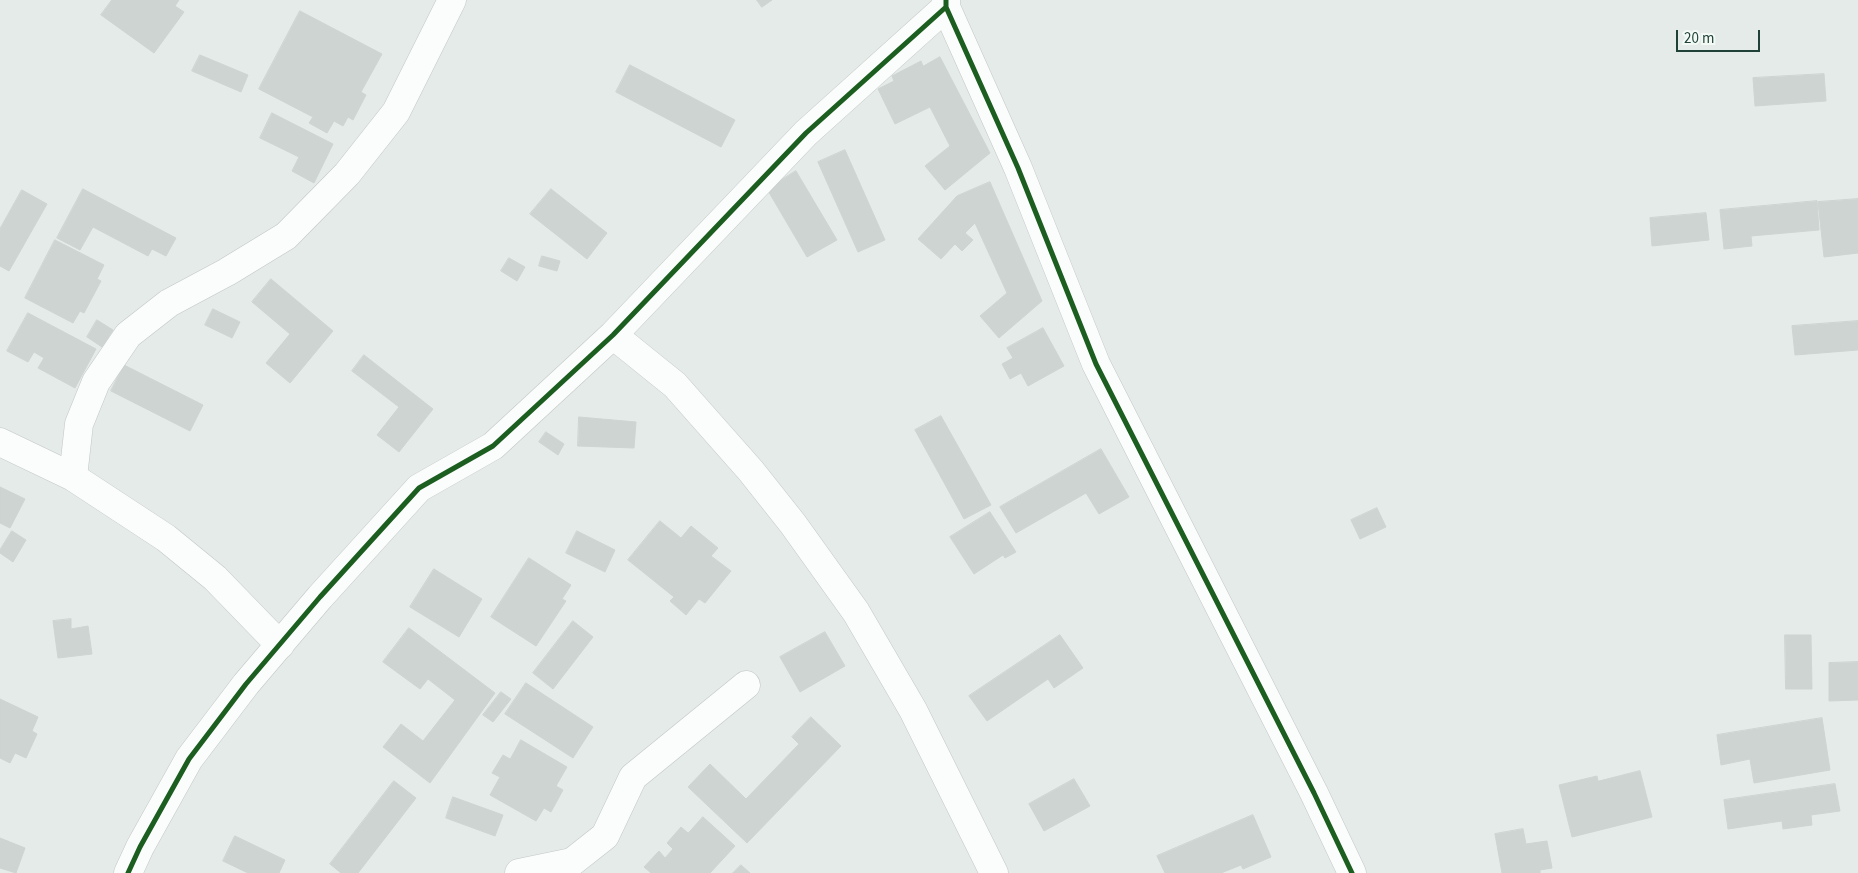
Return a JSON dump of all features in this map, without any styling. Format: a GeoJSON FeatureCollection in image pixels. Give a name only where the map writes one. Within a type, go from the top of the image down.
{"type":"FeatureCollection","features":[{"type":"Feature","properties":{"kind":"street"},"geometry":{"type":"LineString","coordinates":[[73,477],[79,424],[96,382],[128,334],[168,302],[226,272],[286,236],[347,174],[396,112],[452,0]]}},
{"type":"Feature","properties":{"kind":"street"},"geometry":{"type":"LineString","coordinates":[[128,873],[189,759],[246,684],[320,597],[419,488],[493,446],[612,335],[806,133],[946,3],[1018,168],[1096,364],[1314,793],[1352,873]]}},
{"type":"Feature","properties":{"kind":"street"},"geometry":{"type":"LineString","coordinates":[[612,335],[675,385],[750,471],[793,524],[851,604],[913,710],[994,873]]}},
{"type":"Feature","properties":{"kind":"street"},"geometry":{"type":"LineString","coordinates":[[0,442],[73,477],[166,538],[216,578],[280,644]]}},
{"type":"Feature","properties":{"kind":"street"},"geometry":{"type":"LineString","coordinates":[[519,873],[572,862],[605,836],[633,778],[746,685]]}},
{"type":"Feature","properties":{"kind":"building"},"geometry":{"type":"Polygon","coordinates":[[[112,0],[179,0],[175,6],[184,12],[154,53],[101,15],[112,0]]]}},
{"type":"Feature","properties":{"kind":"building"},"geometry":{"type":"Polygon","coordinates":[[[757,0],[772,0],[762,7],[757,0]]]}},
{"type":"Feature","properties":{"kind":"building"},"geometry":{"type":"Polygon","coordinates":[[[300,11],[382,54],[361,92],[366,95],[353,120],[348,117],[343,126],[334,121],[327,133],[309,123],[313,117],[259,89],[300,11]],[[311,47],[297,73],[324,88],[338,61],[311,47]]]}},
{"type":"Feature","properties":{"kind":"building"},"geometry":{"type":"Polygon","coordinates":[[[311,47],[338,61],[324,88],[297,73],[311,47]]]}},
{"type":"Feature","properties":{"kind":"building"},"geometry":{"type":"Polygon","coordinates":[[[200,55],[248,75],[241,92],[192,71],[200,55]]]}},
{"type":"Feature","properties":{"kind":"building"},"geometry":{"type":"Polygon","coordinates":[[[940,57],[990,153],[945,190],[925,166],[950,146],[930,107],[895,124],[878,89],[894,81],[892,76],[921,61],[923,66],[940,57]]]}},
{"type":"Feature","properties":{"kind":"building"},"geometry":{"type":"Polygon","coordinates":[[[630,65],[735,120],[721,147],[616,92],[630,65]]]}},
{"type":"Feature","properties":{"kind":"building"},"geometry":{"type":"Polygon","coordinates":[[[1824,74],[1826,101],[1755,106],[1753,78],[1824,74]]]}},
{"type":"Feature","properties":{"kind":"building"},"geometry":{"type":"Polygon","coordinates":[[[272,113],[333,144],[314,183],[292,171],[299,157],[260,138],[272,113]]]}},
{"type":"Feature","properties":{"kind":"building"},"geometry":{"type":"Polygon","coordinates":[[[845,150],[885,240],[858,252],[818,162],[845,150]]]}},
{"type":"Feature","properties":{"kind":"building"},"geometry":{"type":"Polygon","coordinates":[[[796,171],[837,240],[807,257],[767,189],[796,171]]]}},
{"type":"Feature","properties":{"kind":"building"},"geometry":{"type":"Polygon","coordinates":[[[990,182],[1042,301],[999,338],[980,316],[1007,293],[975,223],[965,233],[973,240],[962,251],[955,244],[941,259],[918,239],[957,196],[990,182]]]}},
{"type":"Feature","properties":{"kind":"building"},"geometry":{"type":"Polygon","coordinates":[[[83,189],[176,238],[166,256],[152,249],[148,256],[93,227],[80,250],[57,238],[83,189]]]}},
{"type":"Feature","properties":{"kind":"building"},"geometry":{"type":"Polygon","coordinates":[[[551,189],[607,233],[587,259],[530,214],[551,189]]]}},
{"type":"Feature","properties":{"kind":"building"},"geometry":{"type":"Polygon","coordinates":[[[22,190],[47,204],[9,271],[0,266],[0,229],[22,190]]]}},
{"type":"Feature","properties":{"kind":"building"},"geometry":{"type":"Polygon","coordinates":[[[1858,199],[1858,253],[1824,257],[1818,202],[1858,199]]]}},
{"type":"Feature","properties":{"kind":"building"},"geometry":{"type":"Polygon","coordinates":[[[1817,201],[1819,230],[1751,236],[1752,246],[1724,249],[1720,210],[1817,201]]]}},
{"type":"Feature","properties":{"kind":"building"},"geometry":{"type":"Polygon","coordinates":[[[1706,213],[1709,240],[1652,246],[1650,218],[1706,213]]]}},
{"type":"Feature","properties":{"kind":"building"},"geometry":{"type":"Polygon","coordinates":[[[55,240],[104,265],[97,279],[101,281],[84,313],[80,311],[73,323],[25,298],[55,240]]]}},
{"type":"Feature","properties":{"kind":"building"},"geometry":{"type":"Polygon","coordinates":[[[542,256],[560,261],[557,271],[539,266],[542,256]]]}},
{"type":"Feature","properties":{"kind":"building"},"geometry":{"type":"Polygon","coordinates":[[[509,258],[525,267],[517,281],[501,271],[509,258]]]}},
{"type":"Feature","properties":{"kind":"building"},"geometry":{"type":"Polygon","coordinates":[[[271,279],[333,331],[290,383],[266,363],[290,334],[252,302],[271,279]]]}},
{"type":"Feature","properties":{"kind":"building"},"geometry":{"type":"Polygon","coordinates":[[[213,309],[240,322],[232,338],[205,325],[213,309]]]}},
{"type":"Feature","properties":{"kind":"building"},"geometry":{"type":"Polygon","coordinates":[[[28,313],[96,349],[75,388],[38,368],[44,358],[34,352],[28,362],[7,351],[28,313]]]}},
{"type":"Feature","properties":{"kind":"building"},"geometry":{"type":"Polygon","coordinates":[[[97,320],[113,330],[102,347],[87,337],[97,320]]]}},
{"type":"Feature","properties":{"kind":"building"},"geometry":{"type":"Polygon","coordinates":[[[1858,321],[1858,350],[1795,355],[1792,326],[1858,321]]]}},
{"type":"Feature","properties":{"kind":"building"},"geometry":{"type":"Polygon","coordinates":[[[1043,328],[1064,366],[1028,386],[1021,373],[1010,379],[1002,364],[1013,358],[1007,348],[1043,328]]]}},
{"type":"Feature","properties":{"kind":"building"},"geometry":{"type":"Polygon","coordinates":[[[364,355],[433,409],[399,452],[377,435],[399,407],[352,371],[364,355]]]}},
{"type":"Feature","properties":{"kind":"building"},"geometry":{"type":"Polygon","coordinates":[[[124,365],[203,405],[190,431],[111,391],[124,365]]]}},
{"type":"Feature","properties":{"kind":"building"},"geometry":{"type":"Polygon","coordinates":[[[941,416],[991,505],[964,519],[915,430],[941,416]]]}},
{"type":"Feature","properties":{"kind":"building"},"geometry":{"type":"Polygon","coordinates":[[[579,417],[636,422],[634,448],[578,446],[579,417]]]}},
{"type":"Feature","properties":{"kind":"building"},"geometry":{"type":"Polygon","coordinates":[[[546,432],[564,444],[558,455],[539,442],[546,432]]]}},
{"type":"Feature","properties":{"kind":"building"},"geometry":{"type":"Polygon","coordinates":[[[1101,449],[1129,497],[1099,514],[1086,493],[1016,533],[1000,507],[1101,449]]]}},
{"type":"Feature","properties":{"kind":"building"},"geometry":{"type":"Polygon","coordinates":[[[0,487],[25,499],[10,528],[0,523],[0,487]]]}},
{"type":"Feature","properties":{"kind":"building"},"geometry":{"type":"Polygon","coordinates":[[[1377,508],[1386,527],[1360,539],[1351,520],[1377,508]]]}},
{"type":"Feature","properties":{"kind":"building"},"geometry":{"type":"Polygon","coordinates":[[[990,512],[1016,552],[1005,558],[1003,555],[974,574],[950,537],[990,512]]]}},
{"type":"Feature","properties":{"kind":"building"},"geometry":{"type":"Polygon","coordinates":[[[660,521],[681,538],[691,526],[718,548],[711,556],[731,571],[705,603],[699,599],[686,615],[670,601],[674,597],[628,560],[660,521]]]}},
{"type":"Feature","properties":{"kind":"building"},"geometry":{"type":"Polygon","coordinates":[[[12,531],[26,540],[13,562],[0,553],[12,531]]]}},
{"type":"Feature","properties":{"kind":"building"},"geometry":{"type":"Polygon","coordinates":[[[577,531],[615,550],[605,572],[566,553],[577,531]]]}},
{"type":"Feature","properties":{"kind":"building"},"geometry":{"type":"Polygon","coordinates":[[[529,558],[571,585],[562,599],[566,601],[536,646],[491,617],[529,558]]]}},
{"type":"Feature","properties":{"kind":"building"},"geometry":{"type":"Polygon","coordinates":[[[434,569],[482,599],[459,637],[410,607],[434,569]]]}},
{"type":"Feature","properties":{"kind":"building"},"geometry":{"type":"Polygon","coordinates":[[[71,619],[71,629],[88,626],[92,654],[58,658],[53,621],[71,619]]]}},
{"type":"Feature","properties":{"kind":"building"},"geometry":{"type":"Polygon","coordinates":[[[573,621],[593,637],[553,689],[533,673],[573,621]]]}},
{"type":"Feature","properties":{"kind":"building"},"geometry":{"type":"Polygon","coordinates":[[[409,628],[495,693],[430,783],[383,747],[401,724],[423,741],[455,700],[428,679],[420,689],[383,662],[409,628]]]}},
{"type":"Feature","properties":{"kind":"building"},"geometry":{"type":"Polygon","coordinates":[[[825,632],[845,666],[800,692],[780,657],[825,632]]]}},
{"type":"Feature","properties":{"kind":"building"},"geometry":{"type":"Polygon","coordinates":[[[1060,635],[1083,668],[1054,688],[1048,679],[987,721],[969,696],[1060,635]]]}},
{"type":"Feature","properties":{"kind":"building"},"geometry":{"type":"Polygon","coordinates":[[[1785,635],[1811,635],[1812,689],[1786,689],[1785,635]]]}},
{"type":"Feature","properties":{"kind":"building"},"geometry":{"type":"Polygon","coordinates":[[[1858,662],[1858,700],[1829,701],[1829,663],[1858,662]]]}},
{"type":"Feature","properties":{"kind":"building"},"geometry":{"type":"Polygon","coordinates":[[[526,683],[593,727],[573,758],[505,714],[526,683]]]}},
{"type":"Feature","properties":{"kind":"building"},"geometry":{"type":"Polygon","coordinates":[[[501,692],[511,699],[493,722],[483,715],[501,692]]]}},
{"type":"Feature","properties":{"kind":"building"},"geometry":{"type":"Polygon","coordinates":[[[0,699],[38,717],[32,731],[37,734],[26,758],[15,753],[10,763],[0,758],[0,699]]]}},
{"type":"Feature","properties":{"kind":"building"},"geometry":{"type":"Polygon","coordinates":[[[811,717],[841,746],[747,843],[688,787],[710,764],[746,799],[799,744],[792,737],[811,717]]]}},
{"type":"Feature","properties":{"kind":"building"},"geometry":{"type":"Polygon","coordinates":[[[1822,718],[1830,770],[1754,783],[1750,759],[1721,765],[1717,735],[1822,718]]]}},
{"type":"Feature","properties":{"kind":"building"},"geometry":{"type":"Polygon","coordinates":[[[521,740],[567,767],[556,786],[563,790],[551,812],[544,808],[536,821],[490,795],[500,777],[492,773],[503,755],[510,759],[521,740]]]}},
{"type":"Feature","properties":{"kind":"building"},"geometry":{"type":"Polygon","coordinates":[[[1640,771],[1652,817],[1572,837],[1559,785],[1597,776],[1598,781],[1640,771]]]}},
{"type":"Feature","properties":{"kind":"building"},"geometry":{"type":"Polygon","coordinates":[[[1074,779],[1090,806],[1044,831],[1029,804],[1074,779]]]}},
{"type":"Feature","properties":{"kind":"building"},"geometry":{"type":"Polygon","coordinates":[[[394,781],[416,798],[358,873],[341,873],[330,864],[394,781]]]}},
{"type":"Feature","properties":{"kind":"building"},"geometry":{"type":"Polygon","coordinates":[[[1835,784],[1840,811],[1811,815],[1812,825],[1783,829],[1782,821],[1728,829],[1724,800],[1835,784]]]}},
{"type":"Feature","properties":{"kind":"building"},"geometry":{"type":"Polygon","coordinates":[[[453,797],[503,815],[495,836],[446,818],[453,797]]]}},
{"type":"Feature","properties":{"kind":"building"},"geometry":{"type":"Polygon","coordinates":[[[1253,815],[1271,857],[1243,869],[1241,865],[1221,873],[1165,873],[1157,856],[1253,815]]]}},
{"type":"Feature","properties":{"kind":"building"},"geometry":{"type":"Polygon","coordinates":[[[703,817],[735,846],[710,873],[651,873],[644,867],[659,851],[665,858],[673,849],[667,843],[681,827],[688,833],[703,817]]]}},
{"type":"Feature","properties":{"kind":"building"},"geometry":{"type":"Polygon","coordinates":[[[1523,829],[1526,844],[1547,841],[1552,868],[1540,870],[1540,873],[1502,873],[1495,834],[1523,829]]]}},
{"type":"Feature","properties":{"kind":"building"},"geometry":{"type":"Polygon","coordinates":[[[235,836],[285,860],[279,873],[248,873],[223,861],[235,836]]]}},
{"type":"Feature","properties":{"kind":"building"},"geometry":{"type":"Polygon","coordinates":[[[0,838],[25,848],[16,873],[0,868],[0,838]]]}},
{"type":"Feature","properties":{"kind":"building"},"geometry":{"type":"Polygon","coordinates":[[[741,865],[750,873],[733,873],[741,865]]]}},
{"type":"Feature","properties":{"kind":"cycle path"},"geometry":{"type":"LineString","coordinates":[[946,0],[946,7],[1018,168],[1096,364],[1314,793],[1352,873]]}},
{"type":"Feature","properties":{"kind":"cycle path"},"geometry":{"type":"LineString","coordinates":[[128,873],[140,847],[189,759],[246,684],[320,597],[419,488],[493,446],[613,335],[806,133],[946,7]]}}]}
